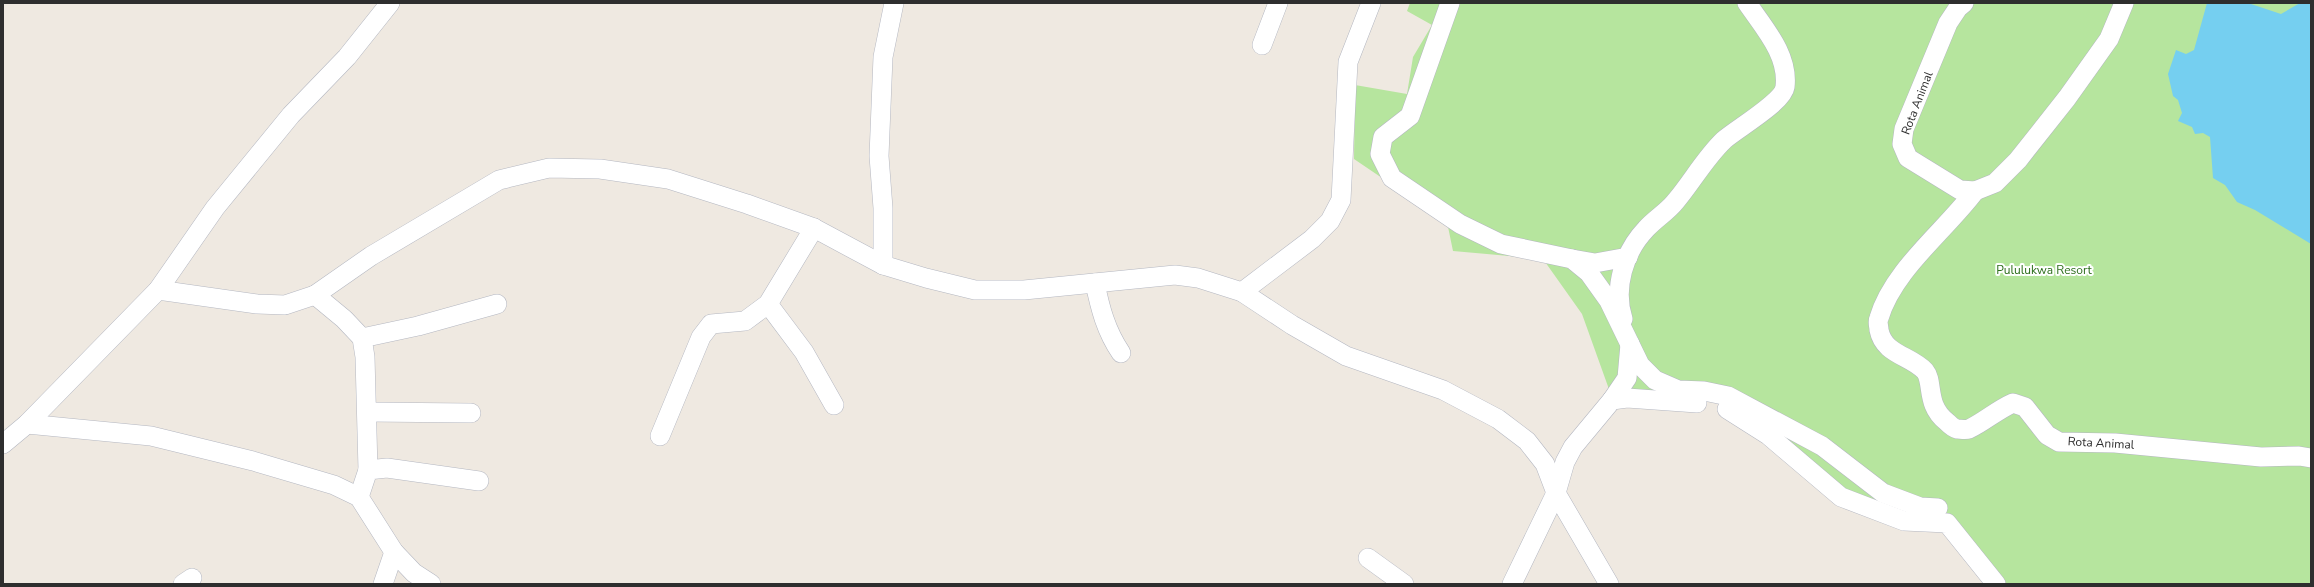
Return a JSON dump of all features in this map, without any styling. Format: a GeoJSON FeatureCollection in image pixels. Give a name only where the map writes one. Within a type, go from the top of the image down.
{"type":"FeatureCollection","features":[{"type":"Feature","properties":{"kind":"street"},"geometry":{"type":"LineString","coordinates":[[3,444],[26,424],[158,290],[215,208],[291,115],[347,57],[390,3]]}},
{"type":"Feature","properties":{"kind":"street"},"geometry":{"type":"LineString","coordinates":[[883,265],[879,156],[883,57],[894,3]]}},
{"type":"Feature","properties":{"kind":"street"},"geometry":{"type":"LineString","coordinates":[[1262,45],[1278,3]]}},
{"type":"Feature","properties":{"kind":"street"},"geometry":{"type":"LineString","coordinates":[[1242,292],[1312,239],[1330,221],[1340,200],[1348,62],[1371,3]]}},
{"type":"Feature","properties":{"kind":"street"},"geometry":{"type":"LineString","coordinates":[[1450,3],[1410,116],[1383,137],[1380,154],[1392,178],[1460,224],[1501,244],[1572,260],[1595,263],[1628,257]]}},
{"type":"Feature","properties":{"kind":"street"},"geometry":{"type":"LineString","coordinates":[[1512,584],[1556,493],[1565,462],[1574,447],[1612,400],[1627,378],[1630,343],[1622,315],[1619,285],[1621,272],[1628,257],[1645,230],[1675,203],[1710,156],[1724,140],[1749,120],[1777,102],[1785,88],[1785,68],[1776,44],[1747,3]]}},
{"type":"Feature","properties":{"kind":"street","name":"Rota Animal"},"geometry":{"type":"LineString","coordinates":[[1964,3],[1958,8],[1948,24],[1904,130],[1902,144],[1908,158],[1960,190],[1975,191]]}},
{"type":"Feature","properties":{"kind":"street"},"geometry":{"type":"LineString","coordinates":[[1975,191],[1995,183],[2012,166],[2067,98],[2109,38],[2124,3]]}},
{"type":"Feature","properties":{"kind":"street"},"geometry":{"type":"LineString","coordinates":[[158,290],[257,304],[285,305],[315,295],[371,256],[499,180],[549,168],[600,169],[668,179],[747,204],[814,228],[883,265],[926,278],[975,290],[1024,290],[1175,275],[1198,278],[1242,292],[1292,325],[1346,356],[1442,390],[1498,419],[1527,441],[1545,464],[1556,493],[1609,584]]}},
{"type":"Feature","properties":{"kind":"street","name":"Rota Animal"},"geometry":{"type":"LineString","coordinates":[[1975,191],[1959,212],[1905,270],[1884,302],[1878,320],[1880,336],[1889,349],[1917,363],[1926,373],[1932,402],[1941,418],[1955,428],[1967,430],[1997,410],[2013,403],[2025,407],[2047,435],[2059,442],[2115,443],[2260,457],[2299,456],[2311,458]]}},
{"type":"Feature","properties":{"kind":"street"},"geometry":{"type":"LineString","coordinates":[[660,436],[701,337],[711,324],[745,321],[768,304],[814,228]]}},
{"type":"Feature","properties":{"kind":"street"},"geometry":{"type":"LineString","coordinates":[[1572,260],[1589,273],[1609,301],[1640,365],[1655,380],[1678,390],[1704,390],[1728,396],[1822,446],[1883,493],[1920,507],[1938,508]]}},
{"type":"Feature","properties":{"kind":"street"},"geometry":{"type":"LineString","coordinates":[[1095,283],[1106,324],[1112,340],[1121,353]]}},
{"type":"Feature","properties":{"kind":"street"},"geometry":{"type":"LineString","coordinates":[[315,295],[344,319],[362,338],[365,357],[368,470],[359,497]]}},
{"type":"Feature","properties":{"kind":"street"},"geometry":{"type":"LineString","coordinates":[[362,338],[418,326],[497,304]]}},
{"type":"Feature","properties":{"kind":"street"},"geometry":{"type":"LineString","coordinates":[[768,304],[804,352],[834,405]]}},
{"type":"Feature","properties":{"kind":"street"},"geometry":{"type":"LineString","coordinates":[[1612,400],[1627,398],[1700,403],[1726,408],[1768,435],[1841,497],[1904,521],[1947,523],[1996,584]]}},
{"type":"Feature","properties":{"kind":"street"},"geometry":{"type":"LineString","coordinates":[[367,412],[471,413]]}},
{"type":"Feature","properties":{"kind":"street"},"geometry":{"type":"LineString","coordinates":[[26,424],[151,436],[275,467],[334,485],[359,497],[394,552],[414,573],[431,584]]}},
{"type":"Feature","properties":{"kind":"street"},"geometry":{"type":"LineString","coordinates":[[368,470],[387,468],[479,481]]}},
{"type":"Feature","properties":{"kind":"street"},"geometry":{"type":"LineString","coordinates":[[383,584],[394,552]]}},
{"type":"Feature","properties":{"kind":"street"},"geometry":{"type":"LineString","coordinates":[[1368,558],[1404,584]]}},
{"type":"Feature","properties":{"kind":"green space","name":"Pululukwa Resort"},"geometry":{"type":"Polygon","coordinates":[[[1410,3],[2311,3],[2311,584],[2002,584],[1948,519],[1902,515],[1846,489],[1729,403],[1610,392],[1582,314],[1543,259],[1453,251],[1447,222],[1354,159],[1355,85],[1407,94],[1413,57],[1432,25],[1407,11],[1410,3]]]}},
{"type":"Feature","properties":{"kind":"water"},"geometry":{"type":"Polygon","coordinates":[[[2207,3],[2248,3],[2281,14],[2300,3],[2311,3],[2311,244],[2255,210],[2237,202],[2225,185],[2213,178],[2210,137],[2203,133],[2195,134],[2192,127],[2178,121],[2182,113],[2178,100],[2173,96],[2168,74],[2176,50],[2186,54],[2194,50],[2207,3]]]}}]}
